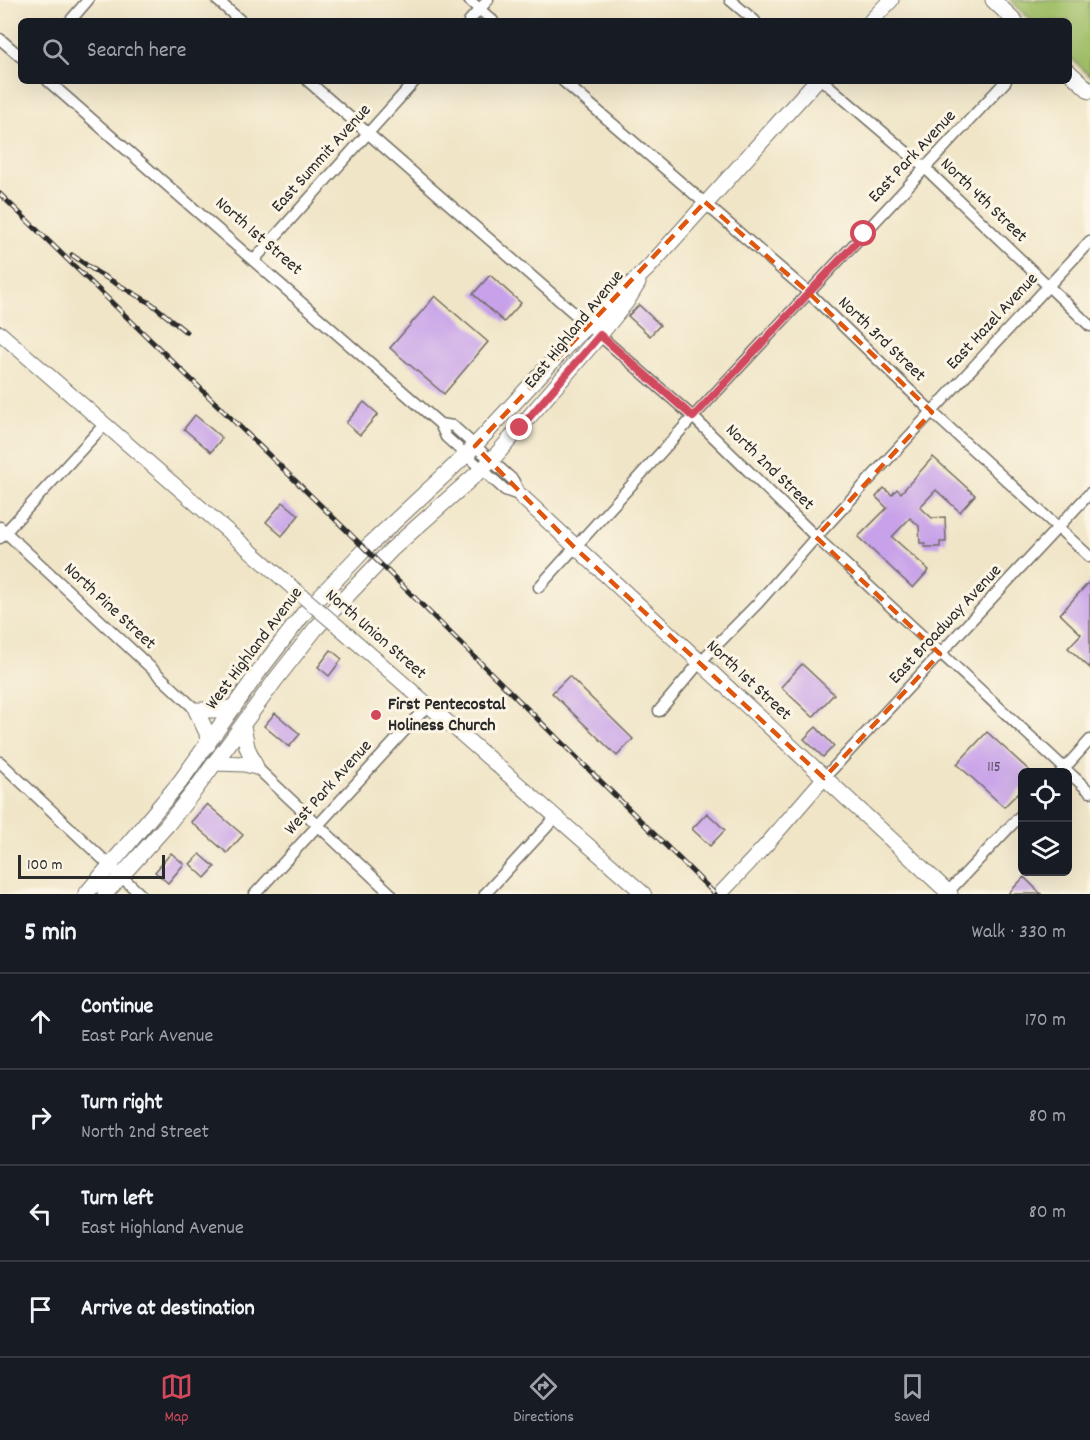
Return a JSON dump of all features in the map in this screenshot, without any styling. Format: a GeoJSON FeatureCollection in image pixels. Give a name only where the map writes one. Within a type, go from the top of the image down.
{"type":"FeatureCollection","features":[{"type":"Feature","properties":{"kind":"main road"},"geometry":{"type":"LineString","coordinates":[[874,18],[891,0]]}},
{"type":"Feature","properties":{"kind":"main road"},"geometry":{"type":"LineString","coordinates":[[993,0],[1013,18]]}},
{"type":"Feature","properties":{"kind":"main road"},"geometry":{"type":"LineString","coordinates":[[1072,75],[1090,92]]}},
{"type":"Feature","properties":{"kind":"main road","name":"East Highland Avenue"},"geometry":{"type":"LineString","coordinates":[[471,451],[587,324],[648,268],[813,84]]}},
{"type":"Feature","properties":{"kind":"main road","name":"East Highland Avenue"},"geometry":{"type":"LineString","coordinates":[[486,465],[600,335],[627,301],[648,268]]}},
{"type":"Feature","properties":{"kind":"main road","name":"West Highland Avenue"},"geometry":{"type":"LineString","coordinates":[[86,894],[180,782],[286,635],[321,594],[359,555],[471,451]]}},
{"type":"Feature","properties":{"kind":"main road","name":"West Highland Avenue"},"geometry":{"type":"LineString","coordinates":[[105,894],[167,825],[216,763],[297,651],[338,603],[391,550],[486,465]]}},
{"type":"Feature","properties":{"kind":"main road","name":"North 1st Street"},"geometry":{"type":"LineString","coordinates":[[521,496],[949,893]]}},
{"type":"Feature","properties":{"kind":"main road"},"geometry":{"type":"LineString","coordinates":[[208,745],[207,733],[196,710],[234,707]]}},
{"type":"Feature","properties":{"kind":"main road"},"geometry":{"type":"LineString","coordinates":[[243,726],[247,747],[256,767]]}},
{"type":"Feature","properties":{"kind":"main road"},"geometry":{"type":"LineString","coordinates":[[216,763],[245,764],[256,767]]}},
{"type":"Feature","properties":{"kind":"street"},"geometry":{"type":"LineString","coordinates":[[73,18],[88,0]]}},
{"type":"Feature","properties":{"kind":"street"},"geometry":{"type":"LineString","coordinates":[[217,0],[238,18]]}},
{"type":"Feature","properties":{"kind":"street"},"geometry":{"type":"LineString","coordinates":[[469,0],[490,18]]}},
{"type":"Feature","properties":{"kind":"street"},"geometry":{"type":"LineString","coordinates":[[472,18],[488,0]]}},
{"type":"Feature","properties":{"kind":"street"},"geometry":{"type":"LineString","coordinates":[[730,0],[751,18]]}},
{"type":"Feature","properties":{"kind":"street"},"geometry":{"type":"LineString","coordinates":[[0,39],[18,54]]}},
{"type":"Feature","properties":{"kind":"street","name":"North 1st Street"},"geometry":{"type":"LineString","coordinates":[[51,84],[440,424],[453,426],[505,490],[521,496]]}},
{"type":"Feature","properties":{"kind":"street","name":"North 2nd Street"},"geometry":{"type":"LineString","coordinates":[[311,84],[693,417],[1060,768]]}},
{"type":"Feature","properties":{"kind":"street","name":"East Summit Avenue"},"geometry":{"type":"LineString","coordinates":[[254,260],[412,84]]}},
{"type":"Feature","properties":{"kind":"street","name":"North 3rd Street"},"geometry":{"type":"LineString","coordinates":[[567,84],[809,293],[932,412],[1090,557]]}},
{"type":"Feature","properties":{"kind":"street","name":"North 4th Street"},"geometry":{"type":"LineString","coordinates":[[827,84],[925,168],[1090,326]]}},
{"type":"Feature","properties":{"kind":"street","name":"East Park Avenue"},"geometry":{"type":"LineString","coordinates":[[574,547],[1003,84]]}},
{"type":"Feature","properties":{"kind":"street","name":"East Hazel Avenue"},"geometry":{"type":"LineString","coordinates":[[659,711],[700,662],[758,603],[816,537],[1090,241]]}},
{"type":"Feature","properties":{"kind":"street","name":"North Union Street"},"geometry":{"type":"LineString","coordinates":[[0,333],[644,894]]}},
{"type":"Feature","properties":{"kind":"street"},"geometry":{"type":"LineString","coordinates":[[2,533],[104,425]]}},
{"type":"Feature","properties":{"kind":"street","name":"East Broadway Avenue"},"geometry":{"type":"LineString","coordinates":[[824,778],[1090,493]]}},
{"type":"Feature","properties":{"kind":"street","name":"North Pine Street"},"geometry":{"type":"LineString","coordinates":[[2,533],[196,710]]}},
{"type":"Feature","properties":{"kind":"street"},"geometry":{"type":"LineString","coordinates":[[539,587],[574,547]]}},
{"type":"Feature","properties":{"kind":"street","name":"West Park Avenue"},"geometry":{"type":"LineString","coordinates":[[255,894],[428,705]]}},
{"type":"Feature","properties":{"kind":"street"},"geometry":{"type":"LineString","coordinates":[[1066,768],[1090,740]]}},
{"type":"Feature","properties":{"kind":"street"},"geometry":{"type":"LineString","coordinates":[[0,762],[140,894]]}},
{"type":"Feature","properties":{"kind":"street"},"geometry":{"type":"LineString","coordinates":[[256,767],[391,894]]}},
{"type":"Feature","properties":{"kind":"street"},"geometry":{"type":"LineString","coordinates":[[720,894],[824,778]]}},
{"type":"Feature","properties":{"kind":"street","name":"North 2nd Street"},"geometry":{"type":"LineString","coordinates":[[1072,778],[1090,792]]}},
{"type":"Feature","properties":{"kind":"street"},"geometry":{"type":"LineString","coordinates":[[485,894],[556,817]]}},
{"type":"Feature","properties":{"kind":"street"},"geometry":{"type":"LineString","coordinates":[[949,893],[1018,818]]}},
{"type":"Feature","properties":{"kind":"highlighted area"},"geometry":{"type":"Polygon","coordinates":[[[705,202],[809,293],[932,412],[816,537],[940,654],[824,778],[574,547],[475,446],[705,202]]]}},
{"type":"Feature","properties":{"kind":"green space"},"geometry":{"type":"Polygon","coordinates":[[[1010,0],[1090,0],[1090,76],[1072,59],[1072,18],[1029,18],[1010,0]]]}},
{"type":"Feature","properties":{"kind":"building"},"geometry":{"type":"Polygon","coordinates":[[[490,275],[521,303],[504,322],[473,294],[490,275]]]}},
{"type":"Feature","properties":{"kind":"building"},"geometry":{"type":"Polygon","coordinates":[[[435,296],[488,342],[444,394],[390,348],[435,296]]]}},
{"type":"Feature","properties":{"kind":"building"},"geometry":{"type":"Polygon","coordinates":[[[639,305],[660,325],[650,336],[628,316],[639,305]]]}},
{"type":"Feature","properties":{"kind":"building"},"geometry":{"type":"Polygon","coordinates":[[[364,402],[378,414],[360,435],[346,423],[364,402]]]}},
{"type":"Feature","properties":{"kind":"building"},"geometry":{"type":"Polygon","coordinates":[[[195,415],[222,438],[211,452],[184,429],[195,415]]]}},
{"type":"Feature","properties":{"kind":"building"},"geometry":{"type":"Polygon","coordinates":[[[933,457],[975,495],[960,512],[936,490],[920,507],[932,518],[945,517],[946,542],[940,542],[940,547],[925,547],[925,543],[920,543],[919,526],[910,518],[892,537],[929,570],[913,588],[858,537],[887,508],[876,497],[884,488],[892,495],[897,489],[901,493],[933,457]]]}},
{"type":"Feature","properties":{"kind":"building"},"geometry":{"type":"Polygon","coordinates":[[[283,502],[299,515],[282,536],[266,522],[283,502]]]}},
{"type":"Feature","properties":{"kind":"building"},"geometry":{"type":"Polygon","coordinates":[[[1090,581],[1090,668],[1068,648],[1081,634],[1060,614],[1090,581]]]}},
{"type":"Feature","properties":{"kind":"building"},"geometry":{"type":"Polygon","coordinates":[[[331,650],[342,659],[329,676],[318,667],[331,650]]]}},
{"type":"Feature","properties":{"kind":"building"},"geometry":{"type":"Polygon","coordinates":[[[802,664],[834,694],[813,717],[781,687],[802,664]]]}},
{"type":"Feature","properties":{"kind":"building"},"geometry":{"type":"Polygon","coordinates":[[[569,676],[633,739],[617,756],[552,693],[569,676]]]}},
{"type":"Feature","properties":{"kind":"building"},"geometry":{"type":"Polygon","coordinates":[[[275,713],[300,734],[289,747],[264,726],[275,713]]]}},
{"type":"Feature","properties":{"kind":"building"},"geometry":{"type":"Polygon","coordinates":[[[816,727],[834,746],[823,757],[804,739],[816,727]]]}},
{"type":"Feature","properties":{"kind":"building"},"geometry":{"type":"Polygon","coordinates":[[[987,732],[1027,768],[1018,768],[1018,793],[1004,807],[957,764],[987,732]]]}},
{"type":"Feature","properties":{"kind":"building"},"geometry":{"type":"Polygon","coordinates":[[[207,804],[243,835],[227,853],[191,822],[207,804]]]}},
{"type":"Feature","properties":{"kind":"building"},"geometry":{"type":"Polygon","coordinates":[[[707,813],[725,830],[710,846],[692,829],[707,813]]]}},
{"type":"Feature","properties":{"kind":"building"},"geometry":{"type":"Polygon","coordinates":[[[171,853],[184,864],[168,883],[155,872],[171,853]]]}},
{"type":"Feature","properties":{"kind":"building"},"geometry":{"type":"Polygon","coordinates":[[[200,854],[215,867],[205,878],[190,864],[200,854]]]}},
{"type":"Feature","properties":{"kind":"building"},"geometry":{"type":"Polygon","coordinates":[[[1024,877],[1041,894],[1008,894],[1024,877]]]}},
{"type":"Feature","properties":{"kind":"railway"},"geometry":{"type":"LineString","coordinates":[[0,194],[343,527],[715,894]]}},
{"type":"Feature","properties":{"kind":"railway"},"geometry":{"type":"LineString","coordinates":[[72,255],[152,304],[186,332]]}},
{"type":"Feature","properties":{"kind":"place","name":"First Pentecostal Holiness Church"},"geometry":{"type":"Point","coordinates":[376,715]}},
{"type":"Feature","properties":{"kind":"route"},"geometry":{"type":"LineString","coordinates":[[520,428],[600,335],[693,417],[864,234]]}}]}
